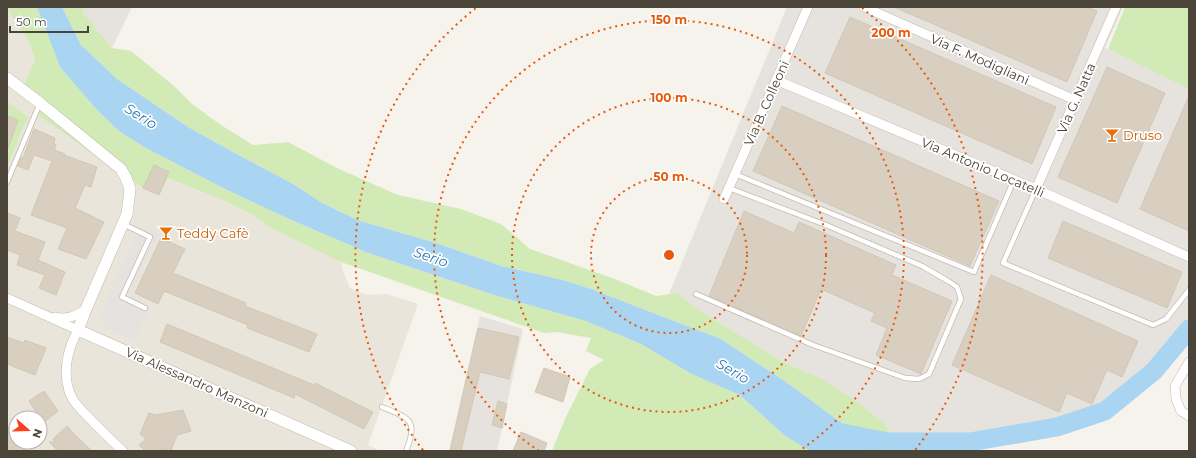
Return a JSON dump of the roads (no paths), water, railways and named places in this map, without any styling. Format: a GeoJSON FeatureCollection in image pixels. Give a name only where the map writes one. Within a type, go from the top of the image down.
{"type":"FeatureCollection","features":[{"type":"Feature","properties":{"kind":"street","name":"Via B. Colleoni"},"geometry":{"type":"LineString","coordinates":[[724,199],[808,7]]}},
{"type":"Feature","properties":{"kind":"street","name":"Via F. Modigliani"},"geometry":{"type":"LineString","coordinates":[[864,7],[1075,100]]}},
{"type":"Feature","properties":{"kind":"street","name":"Via G. Natta"},"geometry":{"type":"LineString","coordinates":[[1036,190],[1116,7]]}},
{"type":"Feature","properties":{"kind":"street"},"geometry":{"type":"LineString","coordinates":[[7,78],[121,169],[130,189],[130,201],[127,214],[86,309],[69,352],[66,368],[67,382],[72,398],[123,451]]}},
{"type":"Feature","properties":{"kind":"street","name":"Via Antonio Locatelli"},"geometry":{"type":"LineString","coordinates":[[776,80],[1014,180],[1189,257]]}},
{"type":"Feature","properties":{"kind":"street","name":"Via Alessandro Manzoni"},"geometry":{"type":"LineString","coordinates":[[7,298],[350,451]]}},
{"type":"Feature","properties":{"kind":"street"},"geometry":{"type":"LineString","coordinates":[[86,309],[87,328],[100,339]]}},
{"type":"Feature","properties":{"kind":"street","name":"Via Alessandro Manzoni"},"geometry":{"type":"LineString","coordinates":[[44,314],[63,319],[78,314],[86,309]]}},
{"type":"Feature","properties":{"kind":"street"},"geometry":{"type":"LineString","coordinates":[[1189,362],[1175,386],[1176,399],[1181,411],[1189,416]]}},
{"type":"Feature","properties":{"kind":"lane"},"geometry":{"type":"LineString","coordinates":[[7,182],[40,103]]}},
{"type":"Feature","properties":{"kind":"lane"},"geometry":{"type":"LineString","coordinates":[[735,174],[974,272],[1014,180]]}},
{"type":"Feature","properties":{"kind":"lane"},"geometry":{"type":"LineString","coordinates":[[696,294],[814,345],[905,378],[919,379],[929,374],[960,299],[957,287],[922,266],[826,225],[728,188]]}},
{"type":"Feature","properties":{"kind":"lane"},"geometry":{"type":"LineString","coordinates":[[1036,190],[1003,263],[1153,325],[1166,319],[1189,290]]}},
{"type":"Feature","properties":{"kind":"lane"},"geometry":{"type":"LineString","coordinates":[[123,224],[150,237],[122,297],[145,308]]}},
{"type":"Feature","properties":{"kind":"lane"},"geometry":{"type":"LineString","coordinates":[[382,407],[400,414],[408,419],[412,425],[411,438],[406,451]]}},
{"type":"Feature","properties":{"kind":"water","name":"Serio"},"geometry":{"type":"Polygon","coordinates":[[[37,7],[62,7],[81,45],[117,79],[188,127],[293,184],[322,203],[360,221],[436,243],[501,266],[563,280],[591,289],[721,339],[786,382],[880,451],[810,451],[784,435],[740,395],[692,374],[641,344],[586,321],[494,295],[368,253],[223,188],[144,147],[119,131],[97,110],[60,67],[37,7]]]}},
{"type":"Feature","properties":{"kind":"waterway"},"geometry":{"type":"LineString","coordinates":[[842,433],[888,442],[970,442],[1057,427],[1105,411],[1154,371],[1189,329]]}},
{"type":"Feature","properties":{"kind":"place","name":"Druso"},"geometry":{"type":"Point","coordinates":[1112,135]}},
{"type":"Feature","properties":{"kind":"place","name":"Teddy Cafè"},"geometry":{"type":"Point","coordinates":[166,233]}}]}
